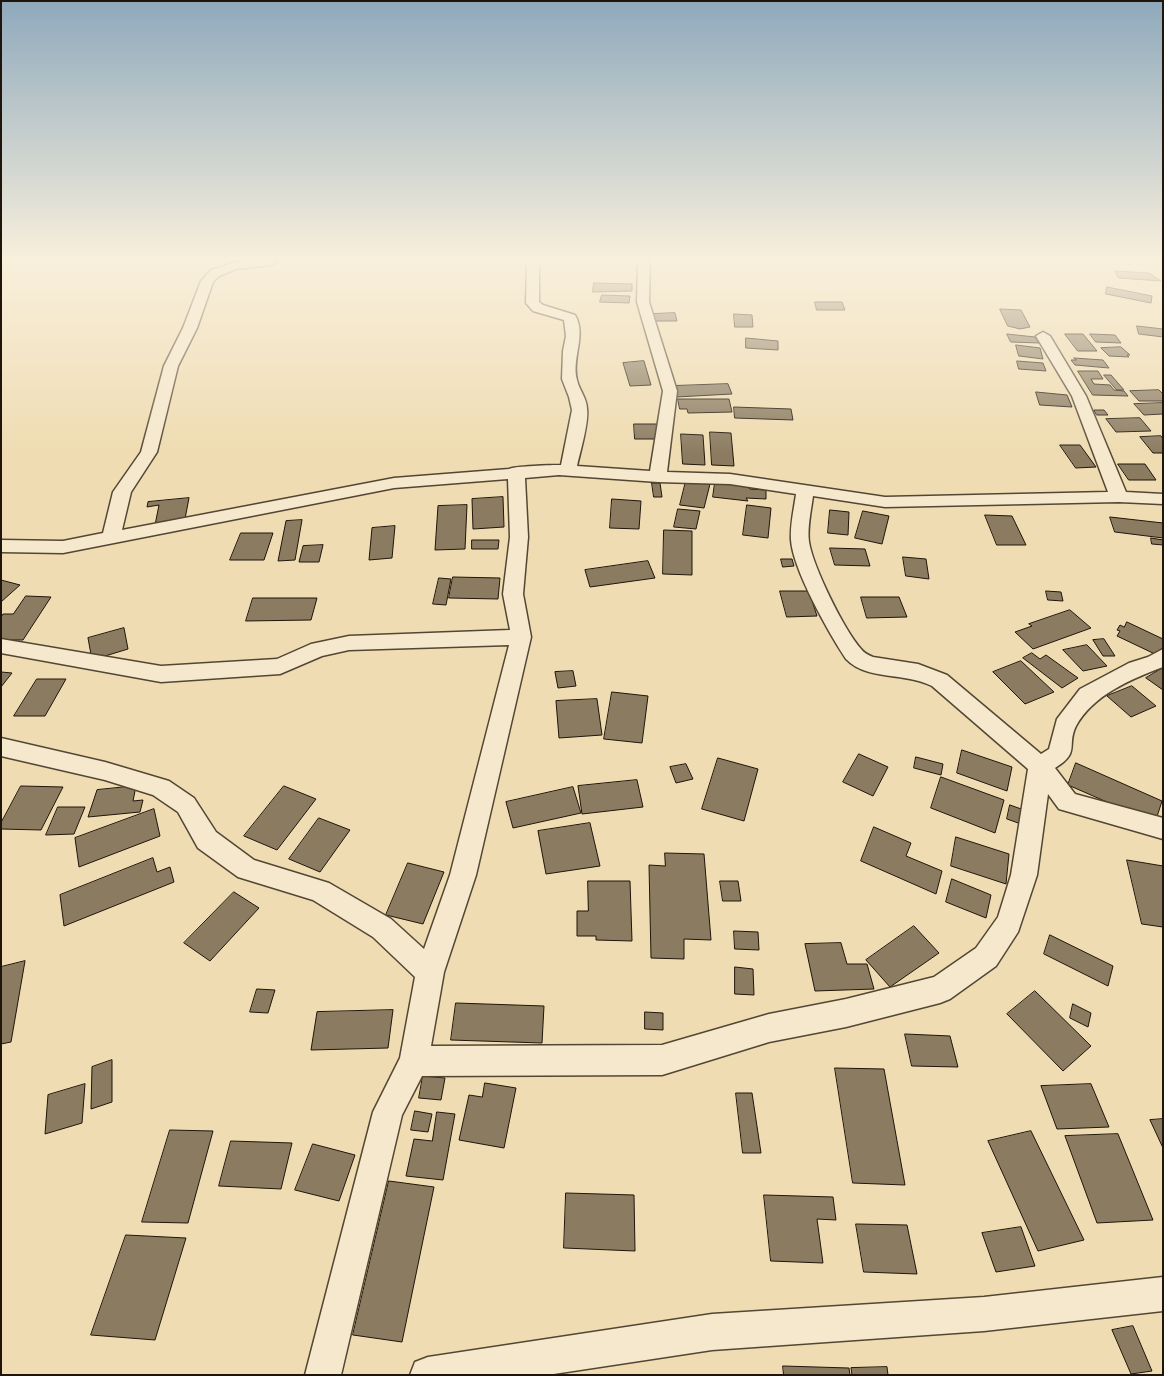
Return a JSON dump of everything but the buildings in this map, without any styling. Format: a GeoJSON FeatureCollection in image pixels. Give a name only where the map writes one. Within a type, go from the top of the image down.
{"type":"FeatureCollection","features":[{"type":"Feature","properties":{"kind":"street"},"geometry":{"type":"LineString","coordinates":[[111,538],[122,492],[148,452],[163,403],[171,366],[191,325]]}},
{"type":"Feature","properties":{"kind":"street"},"geometry":{"type":"LineString","coordinates":[[568,470],[580,410],[570,379],[570,351],[573,336],[571,325]]}},
{"type":"Feature","properties":{"kind":"street"},"geometry":{"type":"LineString","coordinates":[[650,325],[670,391],[658,477]]}},
{"type":"Feature","properties":{"kind":"street"},"geometry":{"type":"LineString","coordinates":[[1043,336],[1079,396],[1119,497]]}},
{"type":"Feature","properties":{"kind":"street"},"geometry":{"type":"LineString","coordinates":[[1,546],[63,547],[394,483],[516,472],[568,470],[658,477],[730,479],[885,502],[1119,497],[1163,498]]}},
{"type":"Feature","properties":{"kind":"street"},"geometry":{"type":"LineString","coordinates":[[323,1375],[388,1112],[414,1061],[430,972],[462,875],[521,637],[514,594],[519,537],[516,472]]}},
{"type":"Feature","properties":{"kind":"street"},"geometry":{"type":"LineString","coordinates":[[805,489],[800,543],[827,609],[848,648],[857,660],[876,666],[915,671],[941,681],[948,689],[1040,766],[1067,802],[1163,829]]}},
{"type":"Feature","properties":{"kind":"street"},"geometry":{"type":"LineString","coordinates":[[2,646],[162,674],[280,666],[318,649],[349,643],[521,637]]}},
{"type":"Feature","properties":{"kind":"street"},"geometry":{"type":"LineString","coordinates":[[414,1061],[662,1060],[769,1028],[846,1013],[940,989],[986,957],[1009,923],[1024,875],[1040,766],[1059,754],[1065,725],[1088,695],[1136,668],[1155,662],[1163,656]]}},
{"type":"Feature","properties":{"kind":"street"},"geometry":{"type":"LineString","coordinates":[[1,747],[105,771],[161,788],[186,805],[207,840],[248,869],[320,891],[382,928],[430,972]]}},
{"type":"Feature","properties":{"kind":"street"},"geometry":{"type":"LineString","coordinates":[[428,1375],[712,1332],[984,1314],[1163,1294]]}}]}
